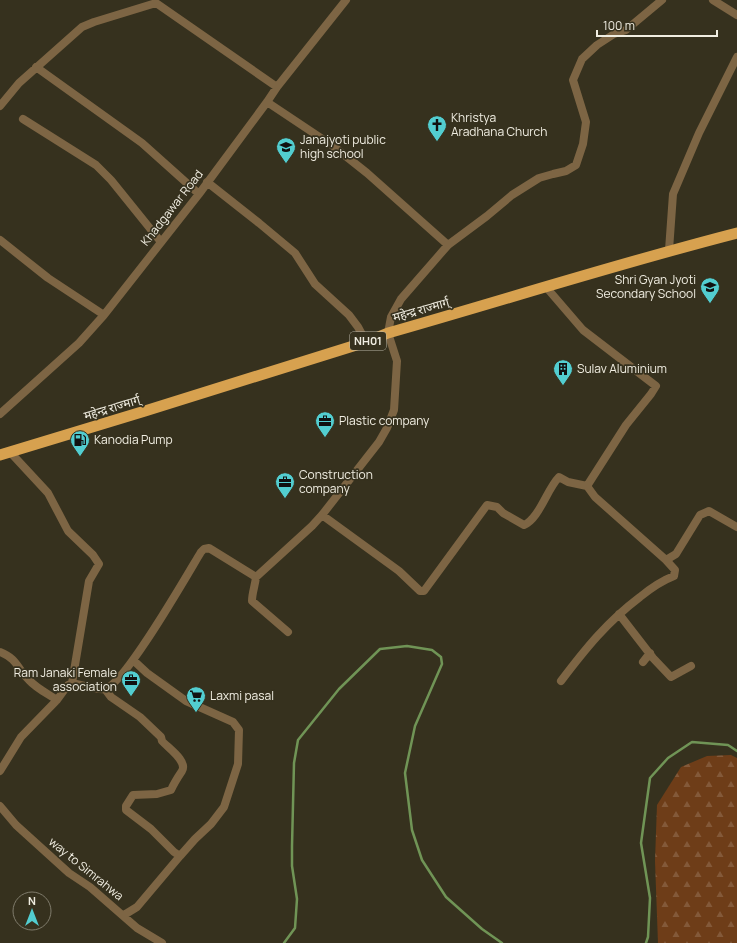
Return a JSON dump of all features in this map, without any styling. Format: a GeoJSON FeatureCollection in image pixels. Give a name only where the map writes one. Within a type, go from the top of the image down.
{"type":"FeatureCollection","features":[{"type":"Feature","properties":{"kind":"highway","name":"महेन्द्र राज्मार्ग्"},"geometry":{"type":"LineString","coordinates":[[5,453],[145,412],[366,342],[388,333],[669,250],[737,233]]}},
{"type":"Feature","properties":{"kind":"street","name":"Khadgawar Road"},"geometry":{"type":"LineString","coordinates":[[0,414],[79,343],[104,315],[199,194],[277,87],[346,0]]}},
{"type":"Feature","properties":{"kind":"street"},"geometry":{"type":"LineString","coordinates":[[288,632],[252,601],[252,593],[256,577],[312,526],[379,442],[387,428],[394,410],[397,361],[388,333],[391,317],[401,299],[448,245],[512,195],[539,178],[566,171],[576,165],[583,144],[586,122],[573,80],[582,59],[597,45],[614,34],[626,30],[662,0]]}},
{"type":"Feature","properties":{"kind":"street"},"geometry":{"type":"LineString","coordinates":[[713,0],[737,15]]}},
{"type":"Feature","properties":{"kind":"street"},"geometry":{"type":"LineString","coordinates":[[0,106],[19,83],[82,27],[156,2],[277,87]]}},
{"type":"Feature","properties":{"kind":"street"},"geometry":{"type":"LineString","coordinates":[[669,250],[673,194],[699,133],[737,57]]}},
{"type":"Feature","properties":{"kind":"street"},"geometry":{"type":"LineString","coordinates":[[36,67],[142,143],[199,194]]}},
{"type":"Feature","properties":{"kind":"street"},"geometry":{"type":"LineString","coordinates":[[267,102],[333,146],[368,173],[448,245]]}},
{"type":"Feature","properties":{"kind":"street"},"geometry":{"type":"LineString","coordinates":[[23,119],[96,165],[111,180],[161,242]]}},
{"type":"Feature","properties":{"kind":"street"},"geometry":{"type":"LineString","coordinates":[[207,182],[295,253],[315,284],[349,315],[358,327],[366,342]]}},
{"type":"Feature","properties":{"kind":"street"},"geometry":{"type":"LineString","coordinates":[[0,240],[48,278],[104,315]]}},
{"type":"Feature","properties":{"kind":"street"},"geometry":{"type":"LineString","coordinates":[[546,287],[583,330],[656,386],[626,425],[587,486]]}},
{"type":"Feature","properties":{"kind":"street"},"geometry":{"type":"LineString","coordinates":[[5,453],[48,492],[68,531],[93,555],[99,564],[88,582],[72,683]]}},
{"type":"Feature","properties":{"kind":"street"},"geometry":{"type":"LineString","coordinates":[[322,514],[399,571],[420,591],[424,591],[487,506],[497,507],[503,513],[524,525],[527,524],[536,514],[554,482],[559,477],[568,482],[587,486],[595,497],[666,560],[675,570],[674,576],[663,580],[608,624],[587,647],[561,681]]}},
{"type":"Feature","properties":{"kind":"street"},"geometry":{"type":"LineString","coordinates":[[666,560],[676,554],[700,515],[709,511],[737,527]]}},
{"type":"Feature","properties":{"kind":"street"},"geometry":{"type":"LineString","coordinates":[[0,771],[21,737],[58,700],[68,685],[72,683],[102,689],[110,687],[133,660],[204,549],[209,548],[256,577]]}},
{"type":"Feature","properties":{"kind":"street"},"geometry":{"type":"LineString","coordinates":[[619,614],[671,677],[691,666]]}},
{"type":"Feature","properties":{"kind":"street"},"geometry":{"type":"LineString","coordinates":[[0,652],[16,663],[28,680],[58,700]]}},
{"type":"Feature","properties":{"kind":"street"},"geometry":{"type":"LineString","coordinates":[[643,662],[650,653]]}},
{"type":"Feature","properties":{"kind":"street"},"geometry":{"type":"LineString","coordinates":[[124,915],[137,907],[195,839],[211,824],[224,807],[238,764],[239,730],[232,722],[186,701],[147,673],[133,660]]}},
{"type":"Feature","properties":{"kind":"street"},"geometry":{"type":"LineString","coordinates":[[105,689],[111,697],[148,724],[184,764],[183,770],[173,784],[171,790],[157,794],[134,795],[126,806],[126,810],[151,829],[180,856]]}},
{"type":"Feature","properties":{"kind":"street","name":"way to Simrahwa"},"geometry":{"type":"LineString","coordinates":[[0,806],[16,825],[69,873],[90,886],[137,928],[162,943]]}},
{"type":"Feature","properties":{"kind":"green space"},"geometry":{"type":"Polygon","coordinates":[[[731,755],[737,758],[737,943],[658,943],[655,861],[657,805],[681,767],[707,756],[731,755]]]}},
{"type":"Feature","properties":{"kind":"waterway"},"geometry":{"type":"LineString","coordinates":[[284,943],[295,928],[297,899],[292,866],[292,846],[294,763],[298,740],[339,689],[380,649],[407,646],[432,650],[441,657],[442,664],[415,726],[405,773],[412,830],[422,860],[446,897],[482,929],[502,943]]}},
{"type":"Feature","properties":{"kind":"waterway"},"geometry":{"type":"LineString","coordinates":[[646,943],[648,937],[650,898],[641,843],[650,778],[668,758],[692,742],[728,745],[737,751]]}},
{"type":"Feature","properties":{"kind":"place","name":"Khristya Aradhana Church"},"geometry":{"type":"Point","coordinates":[437,142]}},
{"type":"Feature","properties":{"kind":"place","name":"Janajyoti public high school"},"geometry":{"type":"Point","coordinates":[286,164]}},
{"type":"Feature","properties":{"kind":"place","name":"Shri Gyan Jyoti Secondary School"},"geometry":{"type":"Point","coordinates":[710,304]}},
{"type":"Feature","properties":{"kind":"place","name":"Sulav Aluminium"},"geometry":{"type":"Point","coordinates":[563,386]}},
{"type":"Feature","properties":{"kind":"place","name":"Plastic company"},"geometry":{"type":"Point","coordinates":[325,438]}},
{"type":"Feature","properties":{"kind":"place","name":"Kanodia Pump"},"geometry":{"type":"Point","coordinates":[80,457]}},
{"type":"Feature","properties":{"kind":"place","name":"Construction company"},"geometry":{"type":"Point","coordinates":[285,499]}},
{"type":"Feature","properties":{"kind":"place","name":"Ram Janaki Female association"},"geometry":{"type":"Point","coordinates":[131,697]}},
{"type":"Feature","properties":{"kind":"place","name":"Laxmi pasal"},"geometry":{"type":"Point","coordinates":[196,713]}}]}
